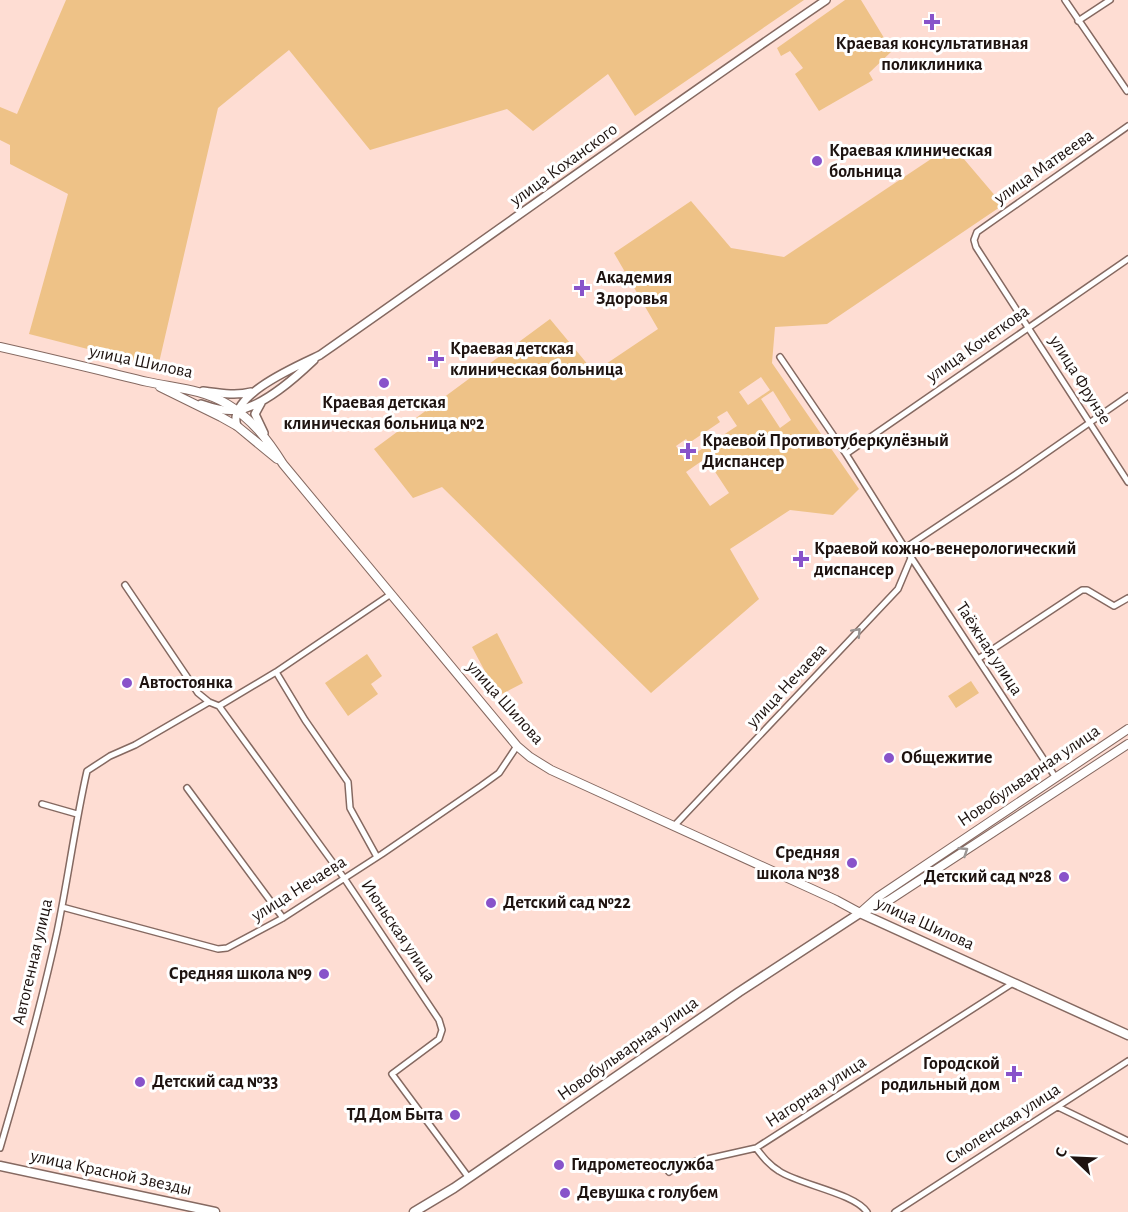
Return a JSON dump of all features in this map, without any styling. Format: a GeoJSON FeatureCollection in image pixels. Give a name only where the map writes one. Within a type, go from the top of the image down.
{"type":"FeatureCollection","features":[{"type":"Feature","properties":{"kind":"main road","name":"улица Шилова"},"geometry":{"type":"LineString","coordinates":[[0,347],[194,390],[214,397],[237,410],[256,426],[283,464],[517,746],[530,758],[551,770],[1128,1035]]}},
{"type":"Feature","properties":{"kind":"main road"},"geometry":{"type":"LineString","coordinates":[[151,382],[237,426],[283,464]]}},
{"type":"Feature","properties":{"kind":"main road","name":"Новобульварная улица"},"geometry":{"type":"LineString","coordinates":[[860,913],[878,897],[1128,729]]}},
{"type":"Feature","properties":{"kind":"main road","name":"Новобульварная улица"},"geometry":{"type":"LineString","coordinates":[[414,1212],[469,1178],[739,992],[860,913],[888,900],[1128,744]]}},
{"type":"Feature","properties":{"kind":"main road","name":"улица Красной Звезды"},"geometry":{"type":"LineString","coordinates":[[0,1166],[215,1212]]}},
{"type":"Feature","properties":{"kind":"street","name":"улица Коханского"},"geometry":{"type":"LineString","coordinates":[[320,355],[826,0]]}},
{"type":"Feature","properties":{"kind":"street"},"geometry":{"type":"LineString","coordinates":[[1065,0],[1127,91]]}},
{"type":"Feature","properties":{"kind":"street"},"geometry":{"type":"LineString","coordinates":[[1078,21],[1110,0]]}},
{"type":"Feature","properties":{"kind":"street","name":"улица Матвеева"},"geometry":{"type":"LineString","coordinates":[[977,232],[1128,126]]}},
{"type":"Feature","properties":{"kind":"street","name":"улица Фрунзе"},"geometry":{"type":"LineString","coordinates":[[977,232],[974,240],[976,247],[1030,327],[1128,482]]}},
{"type":"Feature","properties":{"kind":"street","name":"улица Кочеткова"},"geometry":{"type":"LineString","coordinates":[[846,454],[1128,259]]}},
{"type":"Feature","properties":{"kind":"street"},"geometry":{"type":"LineString","coordinates":[[237,426],[235,421],[237,410],[244,400],[286,371],[320,355]]}},
{"type":"Feature","properties":{"kind":"street"},"geometry":{"type":"LineString","coordinates":[[189,401],[220,410],[250,407],[299,374],[320,355]]}},
{"type":"Feature","properties":{"kind":"street","name":"Таёжная улица"},"geometry":{"type":"LineString","coordinates":[[780,357],[846,454],[911,558],[1056,777]]}},
{"type":"Feature","properties":{"kind":"street"},"geometry":{"type":"LineString","coordinates":[[194,390],[244,394],[260,389]]}},
{"type":"Feature","properties":{"kind":"street"},"geometry":{"type":"LineString","coordinates":[[905,548],[1128,396]]}},
{"type":"Feature","properties":{"kind":"street"},"geometry":{"type":"LineString","coordinates":[[263,400],[255,414],[268,441]]}},
{"type":"Feature","properties":{"kind":"street","name":"улица Нечаева"},"geometry":{"type":"LineString","coordinates":[[674,826],[898,588],[911,558]]}},
{"type":"Feature","properties":{"kind":"street"},"geometry":{"type":"LineString","coordinates":[[124,585],[198,693],[209,702],[219,706],[276,672],[391,594]]}},
{"type":"Feature","properties":{"kind":"street"},"geometry":{"type":"LineString","coordinates":[[978,659],[1082,591],[1087,590],[1114,606],[1128,598]]}},
{"type":"Feature","properties":{"kind":"street"},"geometry":{"type":"LineString","coordinates":[[276,672],[305,720],[348,782],[350,808],[377,857]]}},
{"type":"Feature","properties":{"kind":"street","name":"Автогенная улица"},"geometry":{"type":"LineString","coordinates":[[0,1148],[18,1088],[62,907],[77,814],[87,771],[209,702]]}},
{"type":"Feature","properties":{"kind":"street","name":"Июньская улица"},"geometry":{"type":"LineString","coordinates":[[219,706],[344,878],[439,1020],[442,1030],[439,1040],[392,1074],[469,1178]]}},
{"type":"Feature","properties":{"kind":"street","name":"улица Нечаева"},"geometry":{"type":"LineString","coordinates":[[62,907],[218,949],[227,948],[284,918],[499,773],[517,746]]}},
{"type":"Feature","properties":{"kind":"street"},"geometry":{"type":"LineString","coordinates":[[187,788],[284,918]]}},
{"type":"Feature","properties":{"kind":"street"},"geometry":{"type":"LineString","coordinates":[[42,804],[77,814]]}},
{"type":"Feature","properties":{"kind":"street","name":"Нагорная улица"},"geometry":{"type":"LineString","coordinates":[[756,1148],[1013,982]]}},
{"type":"Feature","properties":{"kind":"street","name":"Смоленская улица"},"geometry":{"type":"LineString","coordinates":[[895,1212],[1128,1061]]}},
{"type":"Feature","properties":{"kind":"street"},"geometry":{"type":"LineString","coordinates":[[1058,1107],[1128,1141]]}},
{"type":"Feature","properties":{"kind":"street"},"geometry":{"type":"LineString","coordinates":[[669,1172],[676,1166],[756,1148],[766,1162],[780,1173],[853,1201],[867,1212]]}},
{"type":"Feature","properties":{"kind":"shaded area"},"geometry":{"type":"Polygon","coordinates":[[[66,0],[804,0],[635,116],[608,74],[533,131],[507,109],[370,150],[289,50],[218,108],[158,367],[29,334],[68,194],[10,164],[10,145],[0,140],[0,107],[17,114],[66,0]]]}},
{"type":"Feature","properties":{"kind":"shaded area"},"geometry":{"type":"Polygon","coordinates":[[[845,0],[861,0],[892,51],[869,73],[873,80],[819,111],[795,74],[803,68],[790,51],[781,56],[777,48],[845,0]]]}},
{"type":"Feature","properties":{"kind":"shaded area"},"geometry":{"type":"Polygon","coordinates":[[[952,145],[1003,205],[827,324],[775,327],[772,363],[859,489],[833,515],[790,510],[730,549],[759,599],[651,693],[442,487],[413,498],[374,449],[550,319],[594,372],[658,329],[614,253],[691,201],[731,248],[784,257],[952,145]],[[761,377],[739,392],[748,405],[770,390],[761,377]],[[773,391],[761,399],[780,428],[791,420],[773,391]],[[727,411],[717,417],[720,422],[689,443],[686,439],[676,446],[685,460],[737,426],[727,411]],[[706,458],[686,472],[710,506],[729,493],[706,458]]]}},
{"type":"Feature","properties":{"kind":"shaded area"},"geometry":{"type":"Polygon","coordinates":[[[497,633],[523,683],[498,696],[472,647],[497,633]]]}},
{"type":"Feature","properties":{"kind":"shaded area"},"geometry":{"type":"Polygon","coordinates":[[[367,654],[382,676],[371,684],[378,694],[348,716],[325,683],[367,654]]]}},
{"type":"Feature","properties":{"kind":"shaded area"},"geometry":{"type":"Polygon","coordinates":[[[971,681],[979,693],[956,708],[948,696],[971,681]]]}},
{"type":"Feature","properties":{"kind":"place","name":"Краевая консультативная поликлиника"},"geometry":{"type":"Point","coordinates":[932,22]}},
{"type":"Feature","properties":{"kind":"place","name":"Краевая клиническая больница"},"geometry":{"type":"Point","coordinates":[817,161]}},
{"type":"Feature","properties":{"kind":"place","name":"Академия Здоровья"},"geometry":{"type":"Point","coordinates":[582,288]}},
{"type":"Feature","properties":{"kind":"place","name":"Краевая детская клиническая больница"},"geometry":{"type":"Point","coordinates":[436,359]}},
{"type":"Feature","properties":{"kind":"place","name":"Краевая детская клиническая больница №2"},"geometry":{"type":"Point","coordinates":[384,383]}},
{"type":"Feature","properties":{"kind":"place","name":"Краевой Противотуберкулёзный Диспансер"},"geometry":{"type":"Point","coordinates":[688,451]}},
{"type":"Feature","properties":{"kind":"place","name":"Краевой кожно-венерологический диспансер"},"geometry":{"type":"Point","coordinates":[801,559]}},
{"type":"Feature","properties":{"kind":"place","name":"Автостоянка"},"geometry":{"type":"Point","coordinates":[127,683]}},
{"type":"Feature","properties":{"kind":"place","name":"Общежитие"},"geometry":{"type":"Point","coordinates":[889,758]}},
{"type":"Feature","properties":{"kind":"place","name":"Средняя школа №38"},"geometry":{"type":"Point","coordinates":[852,863]}},
{"type":"Feature","properties":{"kind":"place","name":"Детский сад №28"},"geometry":{"type":"Point","coordinates":[1064,877]}},
{"type":"Feature","properties":{"kind":"place","name":"Детский сад №22"},"geometry":{"type":"Point","coordinates":[491,903]}},
{"type":"Feature","properties":{"kind":"place","name":"Средняя школа №9"},"geometry":{"type":"Point","coordinates":[324,974]}},
{"type":"Feature","properties":{"kind":"place","name":"Городской родильный дом"},"geometry":{"type":"Point","coordinates":[1014,1074]}},
{"type":"Feature","properties":{"kind":"place","name":"Детский сад №33"},"geometry":{"type":"Point","coordinates":[140,1082]}},
{"type":"Feature","properties":{"kind":"place","name":"ТД Дом Быта"},"geometry":{"type":"Point","coordinates":[455,1115]}},
{"type":"Feature","properties":{"kind":"place","name":"Гидрометеослужба"},"geometry":{"type":"Point","coordinates":[559,1165]}},
{"type":"Feature","properties":{"kind":"place","name":"Девушка с голубем"},"geometry":{"type":"Point","coordinates":[565,1193]}}]}
